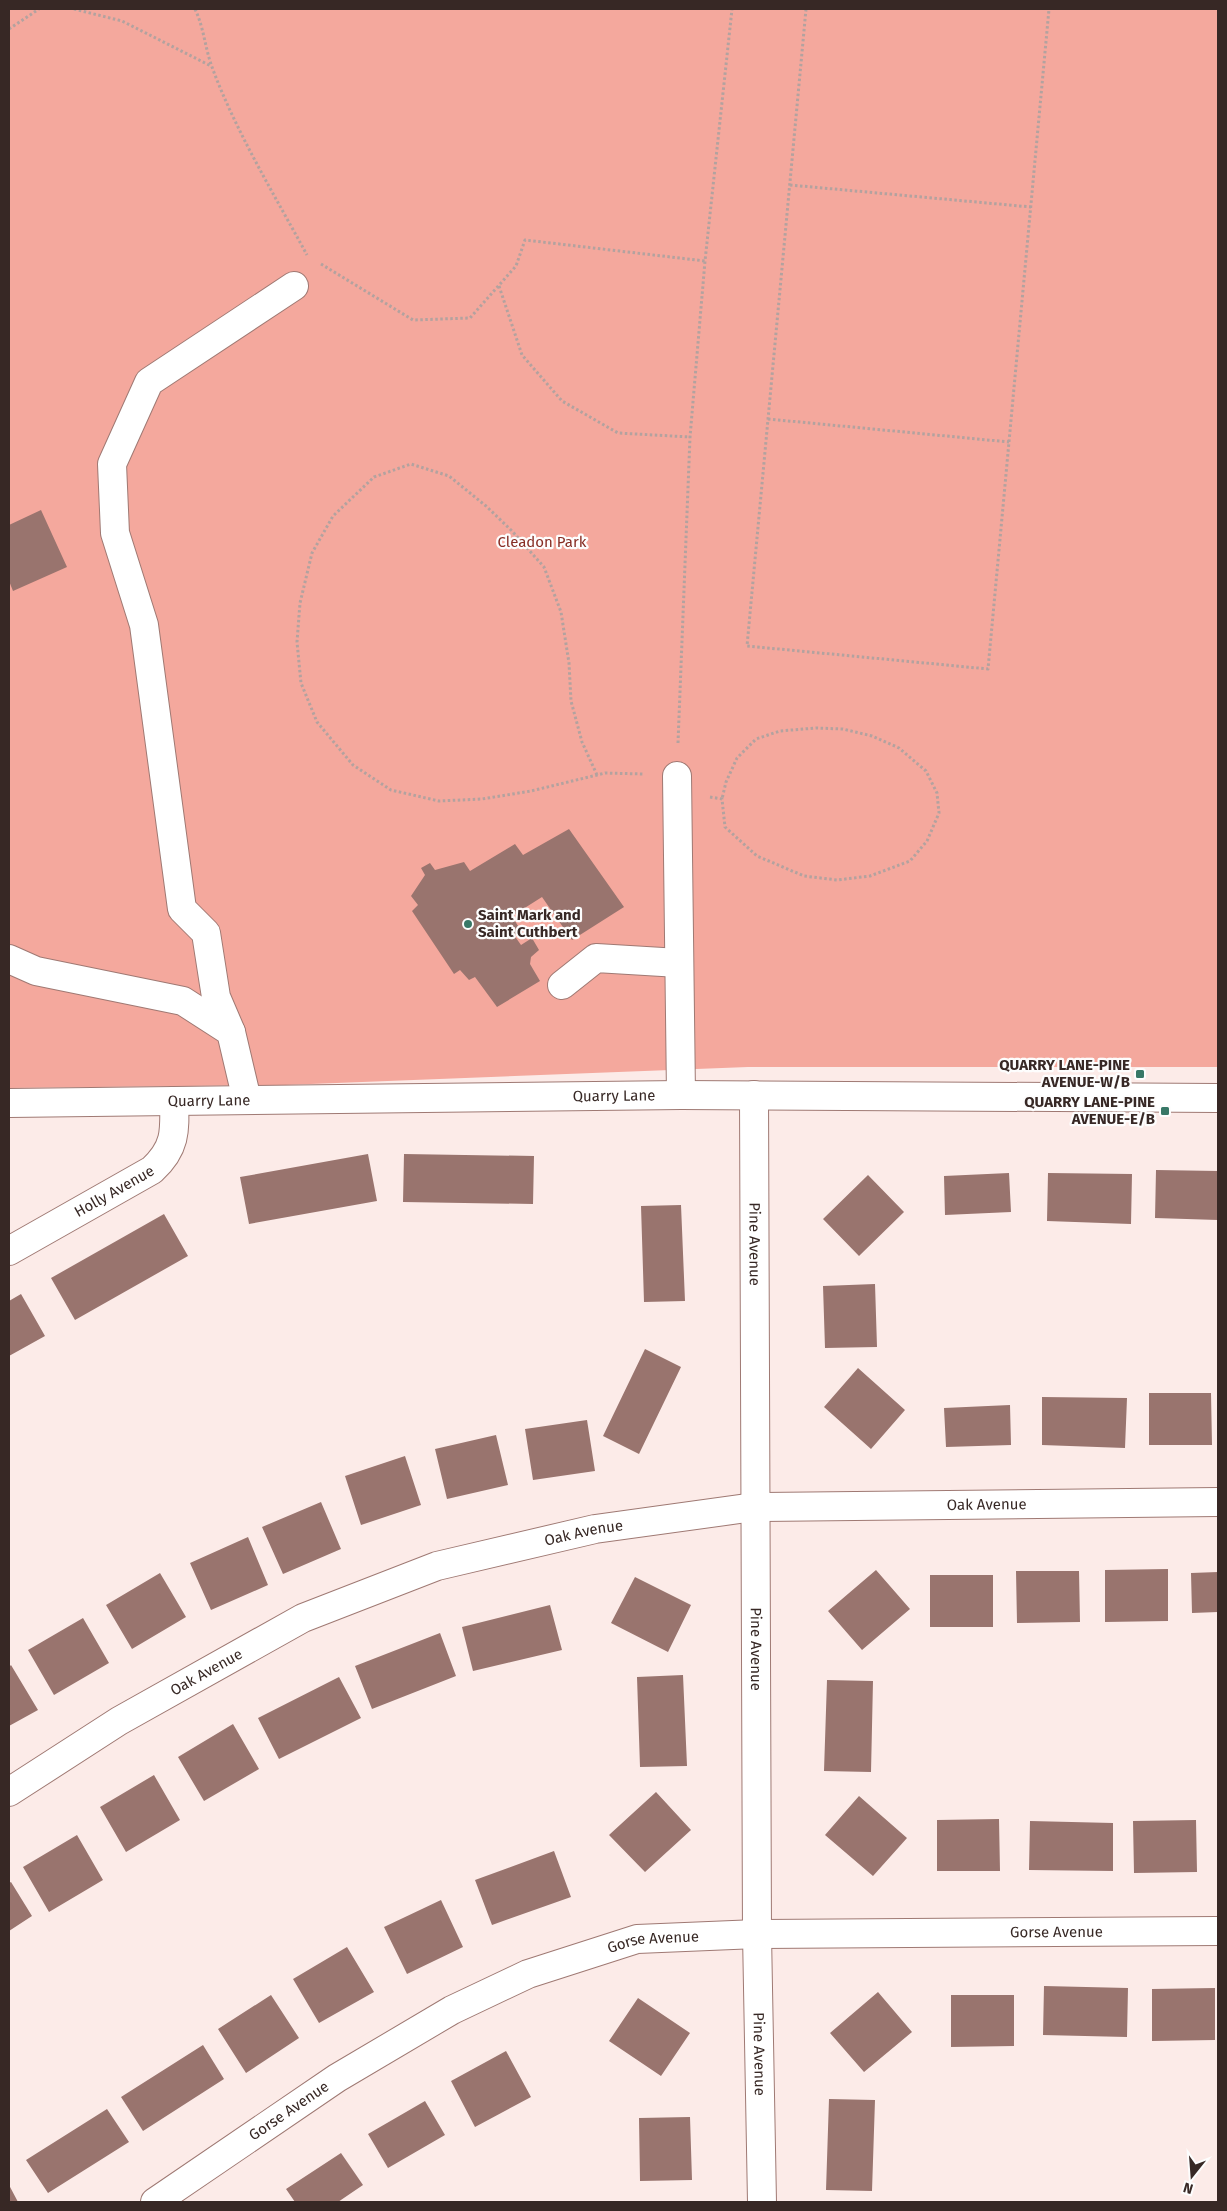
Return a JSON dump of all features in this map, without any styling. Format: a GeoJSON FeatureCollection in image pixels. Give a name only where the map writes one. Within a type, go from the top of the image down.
{"type":"FeatureCollection","features":[{"type":"Feature","properties":{"kind":"street"},"geometry":{"type":"LineString","coordinates":[[247,1100],[230,1032],[216,997],[206,933],[182,909],[144,625],[115,533],[112,464],[149,382],[294,286]]}},
{"type":"Feature","properties":{"kind":"street"},"geometry":{"type":"LineString","coordinates":[[677,784],[681,1095]]}},
{"type":"Feature","properties":{"kind":"street"},"geometry":{"type":"LineString","coordinates":[[562,985],[596,958],[679,964]]}},
{"type":"Feature","properties":{"kind":"street"},"geometry":{"type":"LineString","coordinates":[[9,959],[36,971],[182,1001],[230,1032]]}},
{"type":"Feature","properties":{"kind":"street","name":"Quarry Lane"},"geometry":{"type":"LineString","coordinates":[[9,1103],[681,1095],[1218,1098]]}},
{"type":"Feature","properties":{"kind":"street","name":"Pine Avenue"},"geometry":{"type":"LineString","coordinates":[[754,1095],[757,1934],[762,2202]]}},
{"type":"Feature","properties":{"kind":"street","name":"Holly Avenue"},"geometry":{"type":"LineString","coordinates":[[9,1250],[152,1170],[168,1153],[174,1138],[174,1101]]}},
{"type":"Feature","properties":{"kind":"street","name":"Oak Avenue"},"geometry":{"type":"LineString","coordinates":[[9,1792],[119,1721],[302,1618],[437,1566],[595,1529],[754,1507],[1218,1502]]}},
{"type":"Feature","properties":{"kind":"street","name":"Gorse Avenue"},"geometry":{"type":"LineString","coordinates":[[155,2202],[337,2078],[452,2010],[528,1974],[637,1939],[757,1934],[1218,1931]]}},
{"type":"Feature","properties":{"kind":"path"},"geometry":{"type":"LineString","coordinates":[[9,29],[39,9]]}},
{"type":"Feature","properties":{"kind":"path"},"geometry":{"type":"LineString","coordinates":[[74,9],[122,21],[212,67]]}},
{"type":"Feature","properties":{"kind":"path"},"geometry":{"type":"LineString","coordinates":[[195,9],[201,21],[212,67],[244,137],[308,256]]}},
{"type":"Feature","properties":{"kind":"path"},"geometry":{"type":"LineString","coordinates":[[677,784],[690,437],[705,261],[732,9]]}},
{"type":"Feature","properties":{"kind":"path"},"geometry":{"type":"LineString","coordinates":[[806,9],[747,646],[988,669],[1049,9]]}},
{"type":"Feature","properties":{"kind":"path"},"geometry":{"type":"LineString","coordinates":[[790,184],[1031,207]]}},
{"type":"Feature","properties":{"kind":"path"},"geometry":{"type":"LineString","coordinates":[[316,261],[413,320],[470,318],[516,266],[525,240],[705,261]]}},
{"type":"Feature","properties":{"kind":"path"},"geometry":{"type":"LineString","coordinates":[[498,285],[522,354],[562,401],[618,433],[690,437]]}},
{"type":"Feature","properties":{"kind":"path"},"geometry":{"type":"LineString","coordinates":[[768,419],[1009,442]]}},
{"type":"Feature","properties":{"kind":"path"},"geometry":{"type":"LineString","coordinates":[[597,775],[582,742],[571,702],[569,663],[561,612],[544,568],[512,531],[486,506],[449,476],[411,464],[374,477],[333,516],[312,553],[300,603],[297,642],[301,683],[317,722],[353,765],[391,790],[439,800],[482,799],[531,791],[597,775],[605,773],[677,784],[722,799]]}},
{"type":"Feature","properties":{"kind":"path"},"geometry":{"type":"LineString","coordinates":[[816,728],[843,729],[872,736],[899,748],[926,771],[937,793],[939,813],[927,841],[910,862],[870,876],[837,880],[804,876],[758,856],[725,827],[722,799],[726,782],[737,758],[756,740],[780,731],[816,728]]}},
{"type":"Feature","properties":{"kind":"green space","name":"Cleadon Park"},"geometry":{"type":"Polygon","coordinates":[[[9,9],[1218,9],[1218,1067],[748,1067],[285,1085],[9,1088],[9,9]]]}},
{"type":"Feature","properties":{"kind":"building"},"geometry":{"type":"Polygon","coordinates":[[[41,510],[67,567],[13,591],[9,581],[9,525],[41,510]]]}},
{"type":"Feature","properties":{"kind":"building","name":"Saint Mark and Saint Cuthbert"},"geometry":{"type":"Polygon","coordinates":[[[569,829],[624,907],[572,940],[542,897],[512,916],[521,931],[514,935],[521,945],[532,938],[539,950],[531,957],[530,964],[540,981],[497,1007],[475,977],[469,980],[460,970],[454,974],[412,911],[418,905],[411,896],[425,875],[421,868],[430,863],[435,870],[464,862],[470,871],[515,844],[523,855],[569,829]]]}},
{"type":"Feature","properties":{"kind":"building"},"geometry":{"type":"Polygon","coordinates":[[[368,1154],[377,1201],[249,1224],[240,1177],[368,1154]]]}},
{"type":"Feature","properties":{"kind":"building"},"geometry":{"type":"Polygon","coordinates":[[[404,1154],[534,1156],[533,1204],[403,1202],[404,1154]]]}},
{"type":"Feature","properties":{"kind":"building"},"geometry":{"type":"Polygon","coordinates":[[[1156,1170],[1218,1171],[1218,1220],[1155,1218],[1156,1170]]]}},
{"type":"Feature","properties":{"kind":"building"},"geometry":{"type":"Polygon","coordinates":[[[1009,1173],[1011,1212],[945,1215],[944,1176],[1009,1173]]]}},
{"type":"Feature","properties":{"kind":"building"},"geometry":{"type":"Polygon","coordinates":[[[1048,1173],[1132,1174],[1131,1224],[1047,1221],[1048,1173]]]}},
{"type":"Feature","properties":{"kind":"building"},"geometry":{"type":"Polygon","coordinates":[[[868,1175],[904,1212],[859,1256],[823,1219],[868,1175]]]}},
{"type":"Feature","properties":{"kind":"building"},"geometry":{"type":"Polygon","coordinates":[[[681,1205],[685,1301],[644,1302],[641,1206],[681,1205]]]}},
{"type":"Feature","properties":{"kind":"building"},"geometry":{"type":"Polygon","coordinates":[[[164,1214],[188,1256],[75,1320],[51,1278],[164,1214]]]}},
{"type":"Feature","properties":{"kind":"building"},"geometry":{"type":"Polygon","coordinates":[[[875,1284],[877,1347],[825,1348],[823,1286],[875,1284]]]}},
{"type":"Feature","properties":{"kind":"building"},"geometry":{"type":"Polygon","coordinates":[[[21,1294],[45,1336],[9,1356],[9,1301],[21,1294]]]}},
{"type":"Feature","properties":{"kind":"building"},"geometry":{"type":"Polygon","coordinates":[[[645,1349],[681,1367],[639,1454],[603,1436],[645,1349]]]}},
{"type":"Feature","properties":{"kind":"building"},"geometry":{"type":"Polygon","coordinates":[[[858,1368],[905,1410],[871,1449],[824,1407],[858,1368]]]}},
{"type":"Feature","properties":{"kind":"building"},"geometry":{"type":"Polygon","coordinates":[[[1149,1393],[1211,1393],[1212,1445],[1149,1445],[1149,1393]]]}},
{"type":"Feature","properties":{"kind":"building"},"geometry":{"type":"Polygon","coordinates":[[[1042,1397],[1127,1398],[1125,1448],[1042,1445],[1042,1397]]]}},
{"type":"Feature","properties":{"kind":"building"},"geometry":{"type":"Polygon","coordinates":[[[1010,1405],[1011,1445],[946,1447],[944,1408],[1010,1405]]]}},
{"type":"Feature","properties":{"kind":"building"},"geometry":{"type":"Polygon","coordinates":[[[587,1420],[595,1471],[533,1480],[525,1429],[587,1420]]]}},
{"type":"Feature","properties":{"kind":"building"},"geometry":{"type":"Polygon","coordinates":[[[496,1435],[508,1485],[447,1499],[435,1449],[496,1435]]]}},
{"type":"Feature","properties":{"kind":"building"},"geometry":{"type":"Polygon","coordinates":[[[405,1456],[421,1505],[361,1525],[345,1476],[405,1456]]]}},
{"type":"Feature","properties":{"kind":"building"},"geometry":{"type":"Polygon","coordinates":[[[321,1502],[341,1549],[283,1574],[262,1527],[321,1502]]]}},
{"type":"Feature","properties":{"kind":"building"},"geometry":{"type":"Polygon","coordinates":[[[248,1537],[268,1585],[211,1610],[190,1563],[248,1537]]]}},
{"type":"Feature","properties":{"kind":"building"},"geometry":{"type":"Polygon","coordinates":[[[1168,1569],[1168,1621],[1105,1622],[1105,1570],[1168,1569]]]}},
{"type":"Feature","properties":{"kind":"building"},"geometry":{"type":"Polygon","coordinates":[[[876,1570],[910,1609],[862,1650],[828,1611],[876,1570]]]}},
{"type":"Feature","properties":{"kind":"building"},"geometry":{"type":"Polygon","coordinates":[[[1016,1571],[1079,1571],[1080,1622],[1017,1623],[1016,1571]]]}},
{"type":"Feature","properties":{"kind":"building"},"geometry":{"type":"Polygon","coordinates":[[[1218,1572],[1218,1612],[1192,1613],[1191,1573],[1218,1572]]]}},
{"type":"Feature","properties":{"kind":"building"},"geometry":{"type":"Polygon","coordinates":[[[160,1573],[186,1617],[132,1649],[106,1605],[160,1573]]]}},
{"type":"Feature","properties":{"kind":"building"},"geometry":{"type":"Polygon","coordinates":[[[930,1575],[993,1575],[993,1627],[930,1627],[930,1575]]]}},
{"type":"Feature","properties":{"kind":"building"},"geometry":{"type":"Polygon","coordinates":[[[635,1577],[691,1605],[668,1652],[611,1623],[635,1577]]]}},
{"type":"Feature","properties":{"kind":"building"},"geometry":{"type":"Polygon","coordinates":[[[550,1605],[562,1650],[473,1671],[462,1627],[550,1605]]]}},
{"type":"Feature","properties":{"kind":"building"},"geometry":{"type":"Polygon","coordinates":[[[83,1618],[109,1663],[54,1695],[28,1650],[83,1618]]]}},
{"type":"Feature","properties":{"kind":"building"},"geometry":{"type":"Polygon","coordinates":[[[440,1633],[456,1676],[372,1709],[355,1666],[440,1633]]]}},
{"type":"Feature","properties":{"kind":"building"},"geometry":{"type":"Polygon","coordinates":[[[11,1665],[38,1710],[9,1726],[9,1667],[11,1665]]]}},
{"type":"Feature","properties":{"kind":"building"},"geometry":{"type":"Polygon","coordinates":[[[683,1675],[687,1766],[640,1767],[637,1677],[683,1675]]]}},
{"type":"Feature","properties":{"kind":"building"},"geometry":{"type":"Polygon","coordinates":[[[339,1677],[361,1718],[279,1759],[258,1718],[339,1677]]]}},
{"type":"Feature","properties":{"kind":"building"},"geometry":{"type":"Polygon","coordinates":[[[827,1680],[873,1681],[871,1772],[824,1771],[827,1680]]]}},
{"type":"Feature","properties":{"kind":"building"},"geometry":{"type":"Polygon","coordinates":[[[233,1724],[259,1769],[204,1801],[178,1757],[233,1724]]]}},
{"type":"Feature","properties":{"kind":"building"},"geometry":{"type":"Polygon","coordinates":[[[154,1775],[180,1820],[126,1852],[100,1807],[154,1775]]]}},
{"type":"Feature","properties":{"kind":"building"},"geometry":{"type":"Polygon","coordinates":[[[656,1792],[691,1830],[645,1872],[609,1835],[656,1792]]]}},
{"type":"Feature","properties":{"kind":"building"},"geometry":{"type":"Polygon","coordinates":[[[859,1796],[907,1838],[873,1876],[825,1835],[859,1796]]]}},
{"type":"Feature","properties":{"kind":"building"},"geometry":{"type":"Polygon","coordinates":[[[999,1819],[1000,1871],[937,1871],[937,1820],[999,1819]]]}},
{"type":"Feature","properties":{"kind":"building"},"geometry":{"type":"Polygon","coordinates":[[[1196,1820],[1197,1872],[1134,1873],[1133,1821],[1196,1820]]]}},
{"type":"Feature","properties":{"kind":"building"},"geometry":{"type":"Polygon","coordinates":[[[1030,1821],[1113,1823],[1113,1871],[1029,1870],[1030,1821]]]}},
{"type":"Feature","properties":{"kind":"building"},"geometry":{"type":"Polygon","coordinates":[[[77,1835],[103,1880],[49,1912],[23,1867],[77,1835]]]}},
{"type":"Feature","properties":{"kind":"building"},"geometry":{"type":"Polygon","coordinates":[[[554,1851],[571,1897],[492,1925],[475,1880],[554,1851]]]}},
{"type":"Feature","properties":{"kind":"building"},"geometry":{"type":"Polygon","coordinates":[[[11,1882],[32,1916],[9,1931],[9,1883],[11,1882]]]}},
{"type":"Feature","properties":{"kind":"building"},"geometry":{"type":"Polygon","coordinates":[[[441,1900],[463,1947],[407,1974],[384,1927],[441,1900]]]}},
{"type":"Feature","properties":{"kind":"building"},"geometry":{"type":"Polygon","coordinates":[[[347,1947],[374,1992],[319,2023],[293,1979],[347,1947]]]}},
{"type":"Feature","properties":{"kind":"building"},"geometry":{"type":"Polygon","coordinates":[[[1044,1986],[1128,1988],[1127,2037],[1043,2035],[1044,1986]]]}},
{"type":"Feature","properties":{"kind":"building"},"geometry":{"type":"Polygon","coordinates":[[[1215,1988],[1215,2040],[1152,2041],[1152,1989],[1215,1988]]]}},
{"type":"Feature","properties":{"kind":"building"},"geometry":{"type":"Polygon","coordinates":[[[878,1992],[912,2032],[864,2072],[830,2033],[878,1992]]]}},
{"type":"Feature","properties":{"kind":"building"},"geometry":{"type":"Polygon","coordinates":[[[271,1995],[299,2038],[246,2073],[218,2029],[271,1995]]]}},
{"type":"Feature","properties":{"kind":"building"},"geometry":{"type":"Polygon","coordinates":[[[951,1995],[1014,1995],[1014,2046],[951,2047],[951,1995]]]}},
{"type":"Feature","properties":{"kind":"building"},"geometry":{"type":"Polygon","coordinates":[[[638,1998],[690,2033],[661,2076],[609,2041],[638,1998]]]}},
{"type":"Feature","properties":{"kind":"building"},"geometry":{"type":"Polygon","coordinates":[[[203,2045],[224,2079],[143,2131],[121,2097],[203,2045]]]}},
{"type":"Feature","properties":{"kind":"building"},"geometry":{"type":"Polygon","coordinates":[[[506,2051],[531,2097],[475,2127],[451,2081],[506,2051]]]}},
{"type":"Feature","properties":{"kind":"building"},"geometry":{"type":"Polygon","coordinates":[[[829,2099],[875,2100],[872,2191],[826,2190],[829,2099]]]}},
{"type":"Feature","properties":{"kind":"building"},"geometry":{"type":"Polygon","coordinates":[[[425,2101],[445,2135],[388,2168],[368,2134],[425,2101]]]}},
{"type":"Feature","properties":{"kind":"building"},"geometry":{"type":"Polygon","coordinates":[[[107,2109],[129,2142],[48,2193],[26,2160],[107,2109]]]}},
{"type":"Feature","properties":{"kind":"building"},"geometry":{"type":"Polygon","coordinates":[[[690,2117],[692,2180],[640,2181],[639,2118],[690,2117]]]}},
{"type":"Feature","properties":{"kind":"building"},"geometry":{"type":"Polygon","coordinates":[[[341,2153],[363,2185],[338,2202],[295,2202],[286,2189],[341,2153]]]}},
{"type":"Feature","properties":{"kind":"building"},"geometry":{"type":"Polygon","coordinates":[[[9,2185],[18,2202],[9,2202],[9,2185]]]}},
{"type":"Feature","properties":{"kind":"place","name":"Saint Mark and Saint Cuthbert"},"geometry":{"type":"Point","coordinates":[468,924]}},
{"type":"Feature","properties":{"kind":"place","name":"QUARRY LANE-PINE AVENUE-W/B"},"geometry":{"type":"Point","coordinates":[1140,1074]}},
{"type":"Feature","properties":{"kind":"place","name":"QUARRY LANE-PINE AVENUE-E/B"},"geometry":{"type":"Point","coordinates":[1165,1111]}}]}
